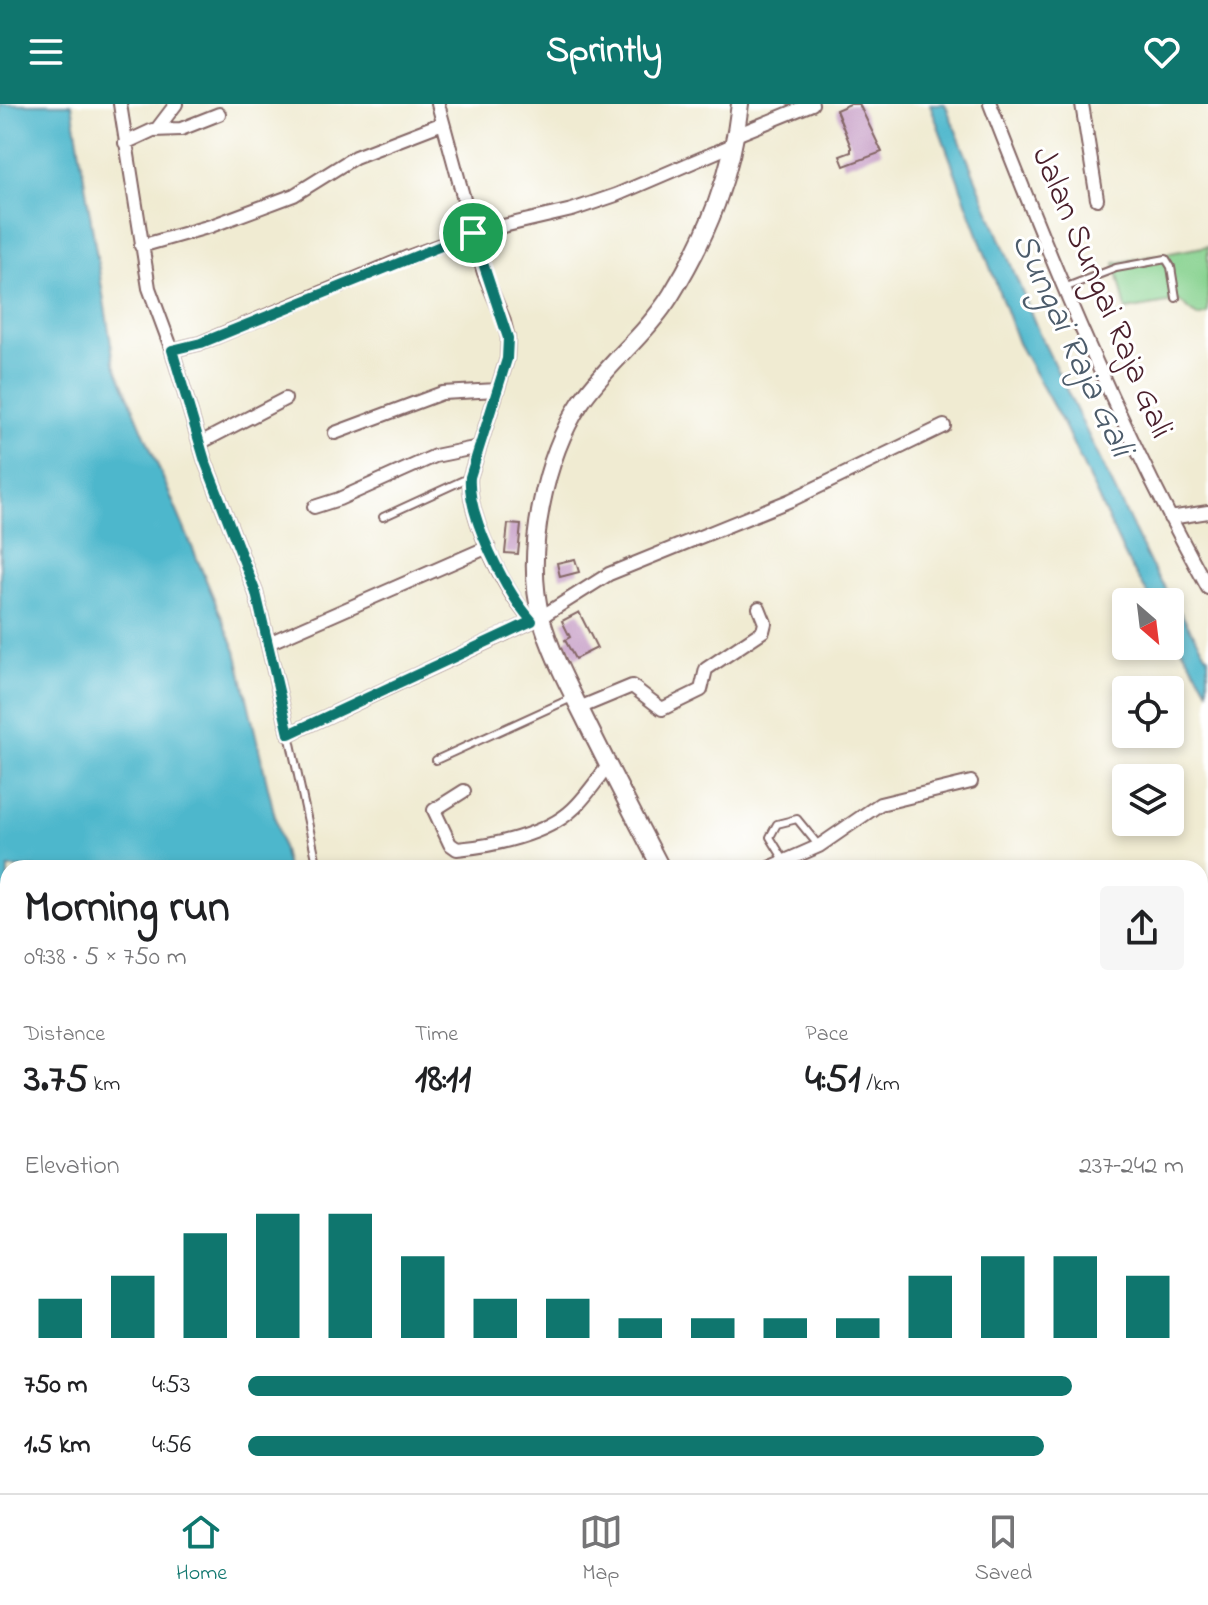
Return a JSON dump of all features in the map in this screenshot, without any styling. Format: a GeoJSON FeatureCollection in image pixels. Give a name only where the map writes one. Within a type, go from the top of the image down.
{"type":"FeatureCollection","features":[{"type":"Feature","properties":{"kind":"street"},"geometry":{"type":"LineString","coordinates":[[120,104],[149,288],[271,642],[289,734],[536,619],[609,574],[791,500],[944,426]]}},
{"type":"Feature","properties":{"kind":"street"},"geometry":{"type":"LineString","coordinates":[[157,129],[176,104]]}},
{"type":"Feature","properties":{"kind":"street"},"geometry":{"type":"LineString","coordinates":[[438,104],[473,233],[508,338],[507,359],[470,477],[469,491],[488,547],[536,619],[657,860]]}},
{"type":"Feature","properties":{"kind":"street"},"geometry":{"type":"LineString","coordinates":[[536,619],[541,510],[562,435],[583,400],[644,331],[677,285],[713,218],[736,139],[740,104]]}},
{"type":"Feature","properties":{"kind":"street"},"geometry":{"type":"LineString","coordinates":[[172,350],[201,343],[473,233],[572,210],[616,195],[812,104]]}},
{"type":"Feature","properties":{"kind":"street","name":"Jalan Sungai Raja Gali"},"geometry":{"type":"LineString","coordinates":[[990,104],[1062,289],[1170,518],[1208,588]]}},
{"type":"Feature","properties":{"kind":"street"},"geometry":{"type":"LineString","coordinates":[[1082,104],[1097,199]]}},
{"type":"Feature","properties":{"kind":"street"},"geometry":{"type":"LineString","coordinates":[[125,143],[157,129],[178,129],[219,114]]}},
{"type":"Feature","properties":{"kind":"street"},"geometry":{"type":"LineString","coordinates":[[141,246],[211,226],[294,195],[355,157],[443,123]]}},
{"type":"Feature","properties":{"kind":"street"},"geometry":{"type":"LineString","coordinates":[[335,433],[442,393],[497,390]]}},
{"type":"Feature","properties":{"kind":"street"},"geometry":{"type":"LineString","coordinates":[[200,443],[285,399]]}},
{"type":"Feature","properties":{"kind":"street"},"geometry":{"type":"LineString","coordinates":[[314,507],[337,500],[437,455],[479,447]]}},
{"type":"Feature","properties":{"kind":"street"},"geometry":{"type":"LineString","coordinates":[[1170,518],[1208,512]]}},
{"type":"Feature","properties":{"kind":"street"},"geometry":{"type":"LineString","coordinates":[[271,642],[488,547]]}},
{"type":"Feature","properties":{"kind":"street"},"geometry":{"type":"LineString","coordinates":[[576,702],[632,686],[662,709],[697,693],[703,687],[706,669],[763,631],[765,623],[759,608]]}},
{"type":"Feature","properties":{"kind":"street"},"geometry":{"type":"LineString","coordinates":[[464,791],[434,810],[450,844],[457,849],[534,831],[555,822],[573,809],[608,766]]}},
{"type":"Feature","properties":{"kind":"street"},"geometry":{"type":"LineString","coordinates":[[794,860],[880,804],[971,782]]}},
{"type":"Feature","properties":{"kind":"lane"},"geometry":{"type":"LineString","coordinates":[[1062,289],[1116,268],[1166,259],[1170,263],[1176,298]]}},
{"type":"Feature","properties":{"kind":"lane"},"geometry":{"type":"LineString","coordinates":[[383,517],[470,477]]}},
{"type":"Feature","properties":{"kind":"lane"},"geometry":{"type":"LineString","coordinates":[[436,760],[576,702]]}},
{"type":"Feature","properties":{"kind":"lane"},"geometry":{"type":"LineString","coordinates":[[289,734],[316,860]]}},
{"type":"Feature","properties":{"kind":"lane"},"geometry":{"type":"LineString","coordinates":[[782,860],[770,837],[777,824],[797,819],[819,846]]}},
{"type":"Feature","properties":{"kind":"green space"},"geometry":{"type":"Polygon","coordinates":[[[1208,246],[1208,314],[1198,317],[1179,301],[1126,310],[1115,263],[1208,246]]]}},
{"type":"Feature","properties":{"kind":"water"},"geometry":{"type":"Polygon","coordinates":[[[0,104],[72,104],[114,362],[236,651],[285,860],[0,860],[0,104]]]}},
{"type":"Feature","properties":{"kind":"water"},"geometry":{"type":"Polygon","coordinates":[[[930,104],[945,104],[1039,333],[1151,565],[1165,588],[1144,588],[1128,562],[1065,427],[1018,343],[930,104]]]}},
{"type":"Feature","properties":{"kind":"water"},"geometry":{"type":"Polygon","coordinates":[[[1184,618],[1208,657],[1208,690],[1184,651],[1184,618]]]}},
{"type":"Feature","properties":{"kind":"building"},"geometry":{"type":"Polygon","coordinates":[[[859,104],[882,152],[844,166],[840,156],[851,152],[851,147],[836,110],[859,104]]]}},
{"type":"Feature","properties":{"kind":"building"},"geometry":{"type":"Polygon","coordinates":[[[508,524],[521,525],[518,554],[505,553],[508,524]]]}},
{"type":"Feature","properties":{"kind":"building"},"geometry":{"type":"Polygon","coordinates":[[[575,559],[579,572],[560,577],[557,563],[575,559]]]}},
{"type":"Feature","properties":{"kind":"building"},"geometry":{"type":"Polygon","coordinates":[[[579,612],[597,648],[575,659],[565,640],[570,637],[562,621],[579,612]]]}},
{"type":"Feature","properties":{"kind":"route"},"geometry":{"type":"LineString","coordinates":[[473,233],[508,338],[507,359],[470,477],[469,491],[488,547],[523,612],[532,621],[289,734],[271,642],[256,593],[205,461],[172,350],[201,343],[473,233]]}},
{"type":"Feature","properties":{"kind":"water label","name":"Sungai Raja Gali"},"geometry":{"type":"Point","coordinates":[1071,345]}}]}
